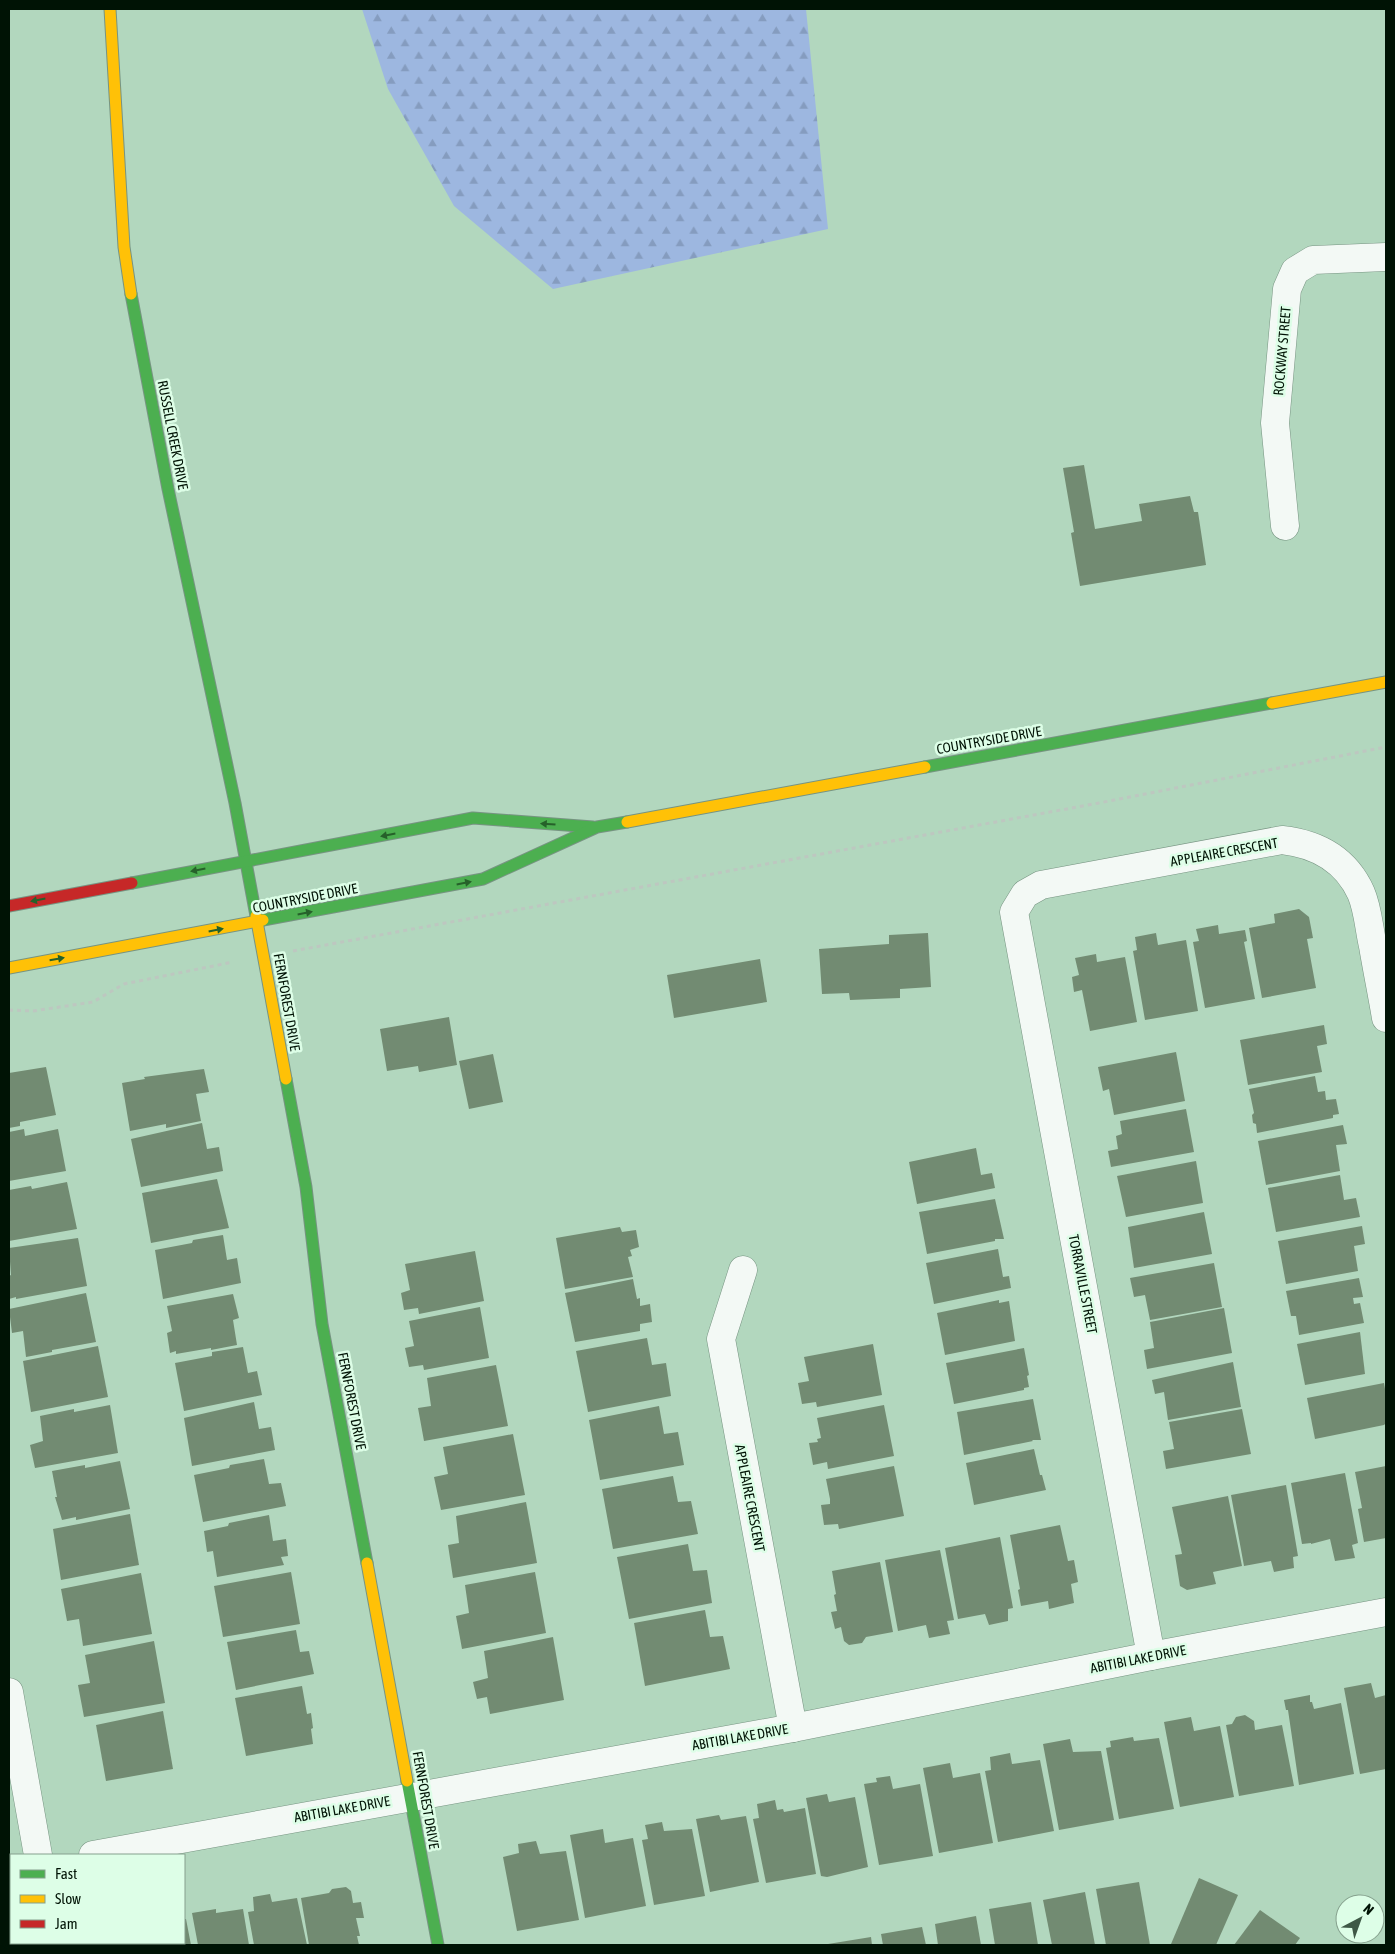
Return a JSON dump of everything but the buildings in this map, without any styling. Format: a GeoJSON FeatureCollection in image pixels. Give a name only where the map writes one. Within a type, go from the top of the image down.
{"type":"FeatureCollection","features":[{"type":"Feature","properties":{"kind":"main road","name":"RUSSELL CREEK DRIVE"},"geometry":{"type":"LineString","coordinates":[[110,9],[124,247],[138,337],[246,861]]}},
{"type":"Feature","properties":{"kind":"main road","name":"COUNTRYSIDE DRIVE"},"geometry":{"type":"LineString","coordinates":[[9,968],[483,879],[597,827],[1386,682]]}},
{"type":"Feature","properties":{"kind":"main road","name":"COUNTRYSIDE DRIVE"},"geometry":{"type":"LineString","coordinates":[[9,906],[473,818],[597,827]]}},
{"type":"Feature","properties":{"kind":"main road","name":"FERNFOREST DRIVE"},"geometry":{"type":"LineString","coordinates":[[246,861],[306,1188],[322,1324],[438,1945]]}},
{"type":"Feature","properties":{"kind":"street","name":"ROCKWAY STREET"},"geometry":{"type":"LineString","coordinates":[[1285,526],[1276,424],[1287,289],[1295,271],[1313,260],[1386,257]]}},
{"type":"Feature","properties":{"kind":"street","name":"APPLEAIRE CRESCENT"},"geometry":{"type":"LineString","coordinates":[[1014,912],[1025,894],[1040,885],[1282,840],[1298,842],[1316,848],[1331,857],[1349,872],[1361,894],[1386,1018]]}},
{"type":"Feature","properties":{"kind":"street","name":"TORRAVILLE STREET"},"geometry":{"type":"LineString","coordinates":[[1014,912],[1152,1656]]}},
{"type":"Feature","properties":{"kind":"street","name":"APPLEAIRE CRESCENT"},"geometry":{"type":"LineString","coordinates":[[743,1270],[721,1339],[793,1728]]}},
{"type":"Feature","properties":{"kind":"street","name":"ABITIBI LAKE DRIVE"},"geometry":{"type":"LineString","coordinates":[[98,1854],[793,1728],[1152,1656],[1386,1612]]}},
{"type":"Feature","properties":{"kind":"street"},"geometry":{"type":"LineString","coordinates":[[9,1692],[38,1854]]}},
{"type":"Feature","properties":{"kind":"path"},"geometry":{"type":"LineString","coordinates":[[316,947],[1099,803],[1386,747]]}},
{"type":"Feature","properties":{"kind":"path"},"geometry":{"type":"LineString","coordinates":[[9,1010],[32,1011],[93,1002],[124,984],[192,970]]}},
{"type":"Feature","properties":{"kind":"green space"},"geometry":{"type":"Polygon","coordinates":[[[362,9],[806,9],[828,229],[553,289],[454,206],[388,89],[362,9]]]}},
{"type":"Feature","properties":{"kind":"traffic: fast"},"geometry":{"type":"LineString","coordinates":[[131,294],[168,489],[235,803],[256,916]]}},
{"type":"Feature","properties":{"kind":"traffic: fast"},"geometry":{"type":"LineString","coordinates":[[925,767],[1272,703]]}},
{"type":"Feature","properties":{"kind":"traffic: fast"},"geometry":{"type":"LineString","coordinates":[[132,883],[473,818],[593,827]]}},
{"type":"Feature","properties":{"kind":"traffic: fast"},"geometry":{"type":"LineString","coordinates":[[263,920],[483,879],[597,827],[627,822]]}},
{"type":"Feature","properties":{"kind":"traffic: fast"},"geometry":{"type":"LineString","coordinates":[[286,1079],[306,1187],[322,1324],[367,1563]]}},
{"type":"Feature","properties":{"kind":"traffic: fast"},"geometry":{"type":"LineString","coordinates":[[407,1781],[438,1945]]}},
{"type":"Feature","properties":{"kind":"traffic: slow"},"geometry":{"type":"LineString","coordinates":[[110,9],[124,247],[131,294]]}},
{"type":"Feature","properties":{"kind":"traffic: slow"},"geometry":{"type":"LineString","coordinates":[[1272,703],[1386,682]]}},
{"type":"Feature","properties":{"kind":"traffic: slow"},"geometry":{"type":"LineString","coordinates":[[627,822],[925,767]]}},
{"type":"Feature","properties":{"kind":"traffic: slow"},"geometry":{"type":"LineString","coordinates":[[256,916],[286,1079]]}},
{"type":"Feature","properties":{"kind":"traffic: slow"},"geometry":{"type":"LineString","coordinates":[[9,968],[263,920]]}},
{"type":"Feature","properties":{"kind":"traffic: slow"},"geometry":{"type":"LineString","coordinates":[[367,1563],[407,1781]]}},
{"type":"Feature","properties":{"kind":"traffic: jam"},"geometry":{"type":"LineString","coordinates":[[9,906],[132,883]]}}]}
